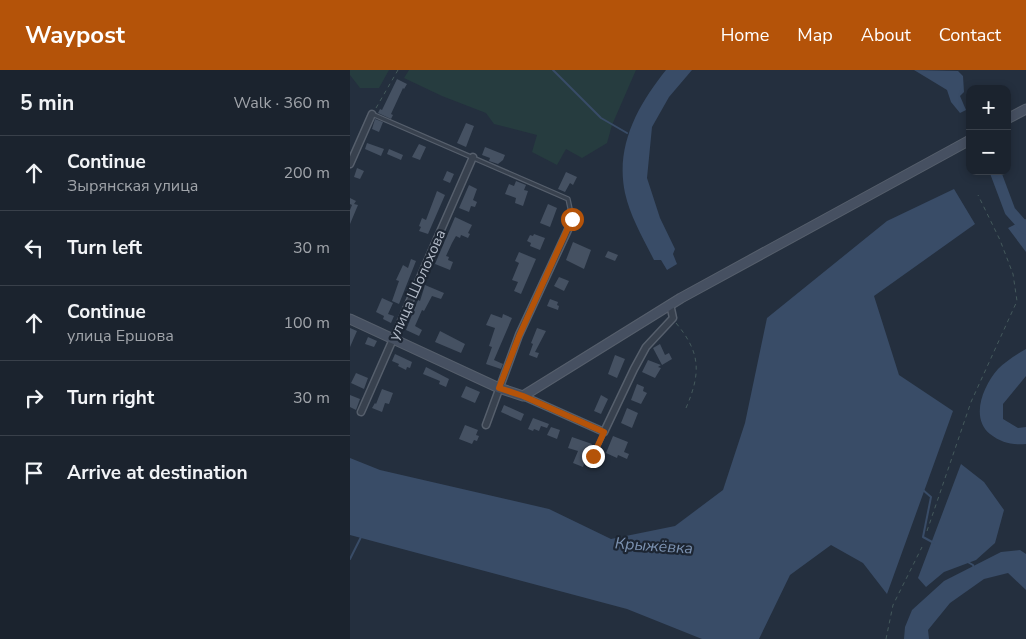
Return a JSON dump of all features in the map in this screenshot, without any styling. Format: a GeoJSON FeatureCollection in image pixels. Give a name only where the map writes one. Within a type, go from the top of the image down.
{"type":"FeatureCollection","features":[{"type":"Feature","properties":{"kind":"main road"},"geometry":{"type":"LineString","coordinates":[[1011,117],[1026,109]]}},
{"type":"Feature","properties":{"kind":"main road"},"geometry":{"type":"LineString","coordinates":[[350,319],[499,388],[523,396],[670,304],[966,142]]}},
{"type":"Feature","properties":{"kind":"street"},"geometry":{"type":"LineString","coordinates":[[350,164],[372,114]]}},
{"type":"Feature","properties":{"kind":"street","name":"улица Шолохова"},"geometry":{"type":"LineString","coordinates":[[361,412],[472,157]]}},
{"type":"Feature","properties":{"kind":"street"},"geometry":{"type":"LineString","coordinates":[[486,425],[519,336],[572,219]]}},
{"type":"Feature","properties":{"kind":"street"},"geometry":{"type":"LineString","coordinates":[[523,396],[604,432],[646,347],[673,318],[670,304]]}},
{"type":"Feature","properties":{"kind":"lane"},"geometry":{"type":"LineString","coordinates":[[372,114],[568,199],[572,219]]}},
{"type":"Feature","properties":{"kind":"lane"},"geometry":{"type":"LineString","coordinates":[[593,456],[604,432]]}},
{"type":"Feature","properties":{"kind":"path"},"geometry":{"type":"LineString","coordinates":[[372,114],[398,70]]}},
{"type":"Feature","properties":{"kind":"path"},"geometry":{"type":"LineString","coordinates":[[928,531],[971,402],[1017,301],[1013,274],[1000,240],[978,195]]}},
{"type":"Feature","properties":{"kind":"path"},"geometry":{"type":"LineString","coordinates":[[673,318],[685,334],[693,350],[698,368],[694,390],[686,408]]}},
{"type":"Feature","properties":{"kind":"path"},"geometry":{"type":"LineString","coordinates":[[886,639],[893,605],[922,547]]}},
{"type":"Feature","properties":{"kind":"green space"},"geometry":{"type":"Polygon","coordinates":[[[350,70],[389,70],[379,88],[360,88],[350,75],[350,70]]]}},
{"type":"Feature","properties":{"kind":"green space"},"geometry":{"type":"Polygon","coordinates":[[[409,70],[636,70],[612,125],[607,143],[582,158],[566,149],[557,165],[532,152],[537,135],[494,124],[486,113],[442,96],[404,78],[409,70]]]}},
{"type":"Feature","properties":{"kind":"water"},"geometry":{"type":"Polygon","coordinates":[[[666,70],[692,70],[669,97],[652,127],[647,178],[660,218],[675,249],[673,254],[677,264],[667,270],[661,260],[654,260],[637,227],[627,202],[623,176],[623,159],[631,127],[646,97],[666,70]]]}},
{"type":"Feature","properties":{"kind":"water"},"geometry":{"type":"Polygon","coordinates":[[[914,70],[958,71],[963,76],[964,92],[960,96],[966,110],[960,113],[951,102],[947,90],[914,70]]]}},
{"type":"Feature","properties":{"kind":"water"},"geometry":{"type":"Polygon","coordinates":[[[954,189],[975,224],[874,296],[899,375],[953,411],[887,594],[863,563],[831,545],[790,575],[759,639],[702,639],[627,609],[350,535],[350,458],[380,470],[549,509],[611,539],[675,526],[723,490],[745,423],[767,318],[887,221],[954,189]]]}},
{"type":"Feature","properties":{"kind":"water"},"geometry":{"type":"Polygon","coordinates":[[[1026,219],[1026,252],[1008,228],[1026,219]]]}},
{"type":"Feature","properties":{"kind":"water"},"geometry":{"type":"Polygon","coordinates":[[[1026,349],[1026,376],[1003,404],[1003,419],[1018,428],[1026,427],[1026,444],[1011,444],[994,437],[984,427],[980,411],[981,402],[988,384],[998,369],[1026,349]]]}},
{"type":"Feature","properties":{"kind":"water"},"geometry":{"type":"Polygon","coordinates":[[[961,464],[984,482],[1004,510],[995,543],[976,560],[944,572],[926,587],[918,578],[961,464]]]}},
{"type":"Feature","properties":{"kind":"water"},"geometry":{"type":"Polygon","coordinates":[[[1020,550],[1026,554],[1026,590],[1008,573],[984,579],[950,603],[928,630],[929,639],[904,639],[905,627],[912,610],[944,581],[1001,552],[1020,550]]]}},
{"type":"Feature","properties":{"kind":"building"},"geometry":{"type":"Polygon","coordinates":[[[397,79],[407,84],[403,88],[391,114],[393,115],[391,119],[378,113],[380,109],[382,110],[397,79]]]}},
{"type":"Feature","properties":{"kind":"building"},"geometry":{"type":"Polygon","coordinates":[[[375,119],[383,122],[379,132],[372,129],[375,119]]]}},
{"type":"Feature","properties":{"kind":"building"},"geometry":{"type":"Polygon","coordinates":[[[466,123],[474,126],[466,147],[457,143],[466,123]]]}},
{"type":"Feature","properties":{"kind":"building"},"geometry":{"type":"Polygon","coordinates":[[[367,143],[384,149],[381,156],[365,149],[367,143]]]}},
{"type":"Feature","properties":{"kind":"building"},"geometry":{"type":"Polygon","coordinates":[[[419,144],[426,147],[420,160],[412,157],[419,144]]]}},
{"type":"Feature","properties":{"kind":"building"},"geometry":{"type":"Polygon","coordinates":[[[485,147],[505,155],[503,160],[498,164],[489,161],[490,158],[482,155],[485,147]]]}},
{"type":"Feature","properties":{"kind":"building"},"geometry":{"type":"Polygon","coordinates":[[[389,149],[403,155],[401,160],[387,154],[389,149]]]}},
{"type":"Feature","properties":{"kind":"building"},"geometry":{"type":"Polygon","coordinates":[[[357,168],[364,171],[360,179],[354,177],[357,168]]]}},
{"type":"Feature","properties":{"kind":"building"},"geometry":{"type":"Polygon","coordinates":[[[447,171],[454,174],[450,183],[443,180],[447,171]]]}},
{"type":"Feature","properties":{"kind":"building"},"geometry":{"type":"Polygon","coordinates":[[[566,172],[577,177],[573,185],[570,183],[565,192],[558,189],[566,172]]]}},
{"type":"Feature","properties":{"kind":"building"},"geometry":{"type":"Polygon","coordinates":[[[516,181],[526,185],[524,190],[528,191],[523,206],[515,203],[516,198],[505,194],[509,184],[514,186],[516,181]]]}},
{"type":"Feature","properties":{"kind":"building"},"geometry":{"type":"Polygon","coordinates":[[[469,185],[477,189],[473,200],[477,202],[475,207],[471,206],[469,212],[459,208],[469,185]]]}},
{"type":"Feature","properties":{"kind":"building"},"geometry":{"type":"Polygon","coordinates":[[[437,191],[445,195],[428,234],[419,231],[421,227],[419,226],[422,218],[426,220],[437,191]]]}},
{"type":"Feature","properties":{"kind":"building"},"geometry":{"type":"Polygon","coordinates":[[[350,198],[356,201],[354,204],[358,205],[350,224],[352,205],[350,204],[350,198]]]}},
{"type":"Feature","properties":{"kind":"building"},"geometry":{"type":"Polygon","coordinates":[[[548,204],[557,208],[550,227],[540,223],[548,204]]]}},
{"type":"Feature","properties":{"kind":"building"},"geometry":{"type":"Polygon","coordinates":[[[455,217],[472,225],[468,238],[461,235],[460,238],[456,236],[452,243],[446,256],[449,257],[448,260],[453,262],[450,270],[435,264],[455,217]]]}},
{"type":"Feature","properties":{"kind":"building"},"geometry":{"type":"Polygon","coordinates":[[[534,234],[545,238],[540,250],[530,246],[531,243],[527,241],[530,235],[533,236],[534,234]]]}},
{"type":"Feature","properties":{"kind":"building"},"geometry":{"type":"Polygon","coordinates":[[[573,242],[591,250],[584,269],[566,260],[573,242]]]}},
{"type":"Feature","properties":{"kind":"building"},"geometry":{"type":"Polygon","coordinates":[[[608,251],[618,255],[615,261],[605,257],[608,251]]]}},
{"type":"Feature","properties":{"kind":"building"},"geometry":{"type":"Polygon","coordinates":[[[519,252],[536,259],[521,294],[514,291],[518,282],[512,280],[519,263],[515,261],[519,252]]]}},
{"type":"Feature","properties":{"kind":"building"},"geometry":{"type":"Polygon","coordinates":[[[411,259],[416,261],[399,304],[392,301],[399,281],[396,280],[403,265],[408,268],[411,259]]]}},
{"type":"Feature","properties":{"kind":"building"},"geometry":{"type":"Polygon","coordinates":[[[559,277],[569,281],[564,291],[554,286],[559,277]]]}},
{"type":"Feature","properties":{"kind":"building"},"geometry":{"type":"Polygon","coordinates":[[[425,285],[444,293],[441,299],[432,296],[424,311],[422,310],[415,326],[422,330],[419,336],[406,330],[418,300],[420,301],[425,285]]]}},
{"type":"Feature","properties":{"kind":"building"},"geometry":{"type":"Polygon","coordinates":[[[382,298],[393,303],[388,314],[394,316],[391,323],[383,319],[384,316],[376,312],[382,298]]]}},
{"type":"Feature","properties":{"kind":"building"},"geometry":{"type":"Polygon","coordinates":[[[550,299],[558,302],[558,310],[547,306],[550,299]]]}},
{"type":"Feature","properties":{"kind":"building"},"geometry":{"type":"Polygon","coordinates":[[[491,314],[502,318],[503,314],[512,318],[494,360],[503,364],[501,369],[486,364],[492,347],[489,346],[495,328],[486,325],[491,314]]]}},
{"type":"Feature","properties":{"kind":"building"},"geometry":{"type":"Polygon","coordinates":[[[350,328],[357,331],[350,347],[350,328]]]}},
{"type":"Feature","properties":{"kind":"building"},"geometry":{"type":"Polygon","coordinates":[[[537,328],[546,331],[535,352],[539,353],[537,358],[529,355],[537,328]]]}},
{"type":"Feature","properties":{"kind":"building"},"geometry":{"type":"Polygon","coordinates":[[[440,331],[465,344],[461,353],[435,342],[440,331]]]}},
{"type":"Feature","properties":{"kind":"building"},"geometry":{"type":"Polygon","coordinates":[[[368,337],[377,341],[374,347],[365,344],[368,337]]]}},
{"type":"Feature","properties":{"kind":"building"},"geometry":{"type":"Polygon","coordinates":[[[660,344],[665,355],[669,353],[672,359],[662,365],[653,348],[660,344]]]}},
{"type":"Feature","properties":{"kind":"building"},"geometry":{"type":"Polygon","coordinates":[[[395,354],[412,362],[410,368],[407,367],[406,370],[392,361],[395,354]]]}},
{"type":"Feature","properties":{"kind":"building"},"geometry":{"type":"Polygon","coordinates":[[[615,355],[625,359],[617,378],[608,374],[615,355]]]}},
{"type":"Feature","properties":{"kind":"building"},"geometry":{"type":"Polygon","coordinates":[[[648,360],[661,365],[658,367],[661,368],[655,378],[642,372],[648,360]]]}},
{"type":"Feature","properties":{"kind":"building"},"geometry":{"type":"Polygon","coordinates":[[[426,367],[449,379],[446,387],[439,384],[440,381],[423,374],[426,367]]]}},
{"type":"Feature","properties":{"kind":"building"},"geometry":{"type":"Polygon","coordinates":[[[356,373],[368,378],[364,389],[351,383],[356,373]]]}},
{"type":"Feature","properties":{"kind":"building"},"geometry":{"type":"Polygon","coordinates":[[[637,384],[644,387],[643,391],[647,393],[641,404],[631,400],[637,384]]]}},
{"type":"Feature","properties":{"kind":"building"},"geometry":{"type":"Polygon","coordinates":[[[466,386],[480,392],[475,403],[461,397],[466,386]]]}},
{"type":"Feature","properties":{"kind":"building"},"geometry":{"type":"Polygon","coordinates":[[[382,389],[393,393],[389,404],[385,403],[382,412],[372,408],[376,404],[382,389]]]}},
{"type":"Feature","properties":{"kind":"building"},"geometry":{"type":"Polygon","coordinates":[[[350,395],[360,399],[356,410],[350,407],[350,395]]]}},
{"type":"Feature","properties":{"kind":"building"},"geometry":{"type":"Polygon","coordinates":[[[601,395],[608,399],[601,414],[594,411],[601,395]]]}},
{"type":"Feature","properties":{"kind":"building"},"geometry":{"type":"Polygon","coordinates":[[[504,405],[524,414],[521,421],[501,412],[504,405]]]}},
{"type":"Feature","properties":{"kind":"building"},"geometry":{"type":"Polygon","coordinates":[[[627,408],[638,413],[632,428],[621,423],[627,408]]]}},
{"type":"Feature","properties":{"kind":"building"},"geometry":{"type":"Polygon","coordinates":[[[533,418],[549,424],[547,428],[541,426],[539,431],[528,429],[533,418]]]}},
{"type":"Feature","properties":{"kind":"building"},"geometry":{"type":"Polygon","coordinates":[[[465,425],[478,430],[476,435],[479,436],[477,441],[474,440],[472,444],[459,439],[465,425]]]}},
{"type":"Feature","properties":{"kind":"building"},"geometry":{"type":"Polygon","coordinates":[[[551,427],[560,430],[557,439],[547,435],[551,427]]]}},
{"type":"Feature","properties":{"kind":"building"},"geometry":{"type":"Polygon","coordinates":[[[613,436],[628,442],[624,452],[629,454],[627,459],[618,455],[617,458],[606,453],[613,436]]]}},
{"type":"Feature","properties":{"kind":"building"},"geometry":{"type":"Polygon","coordinates":[[[572,437],[592,444],[583,467],[573,463],[578,451],[568,448],[572,437]]]}},
{"type":"Feature","properties":{"kind":"waterway"},"geometry":{"type":"LineString","coordinates":[[553,70],[601,118],[627,133]]}},
{"type":"Feature","properties":{"kind":"waterway"},"geometry":{"type":"LineString","coordinates":[[996,175],[1010,211],[1026,229]]}},
{"type":"Feature","properties":{"kind":"waterway","name":"Крыжёвка"},"geometry":{"type":"LineString","coordinates":[[923,490],[931,497],[923,537],[934,543]]}},
{"type":"Feature","properties":{"kind":"waterway","name":"Крыжёвка"},"geometry":{"type":"LineString","coordinates":[[350,559],[361,537]]}},
{"type":"Feature","properties":{"kind":"waterway","name":"Крыжёвка"},"geometry":{"type":"LineString","coordinates":[[966,561],[973,565],[974,568]]}},
{"type":"Feature","properties":{"kind":"route"},"geometry":{"type":"LineString","coordinates":[[572,219],[519,336],[499,388],[523,396],[604,432],[593,456]]}}]}
